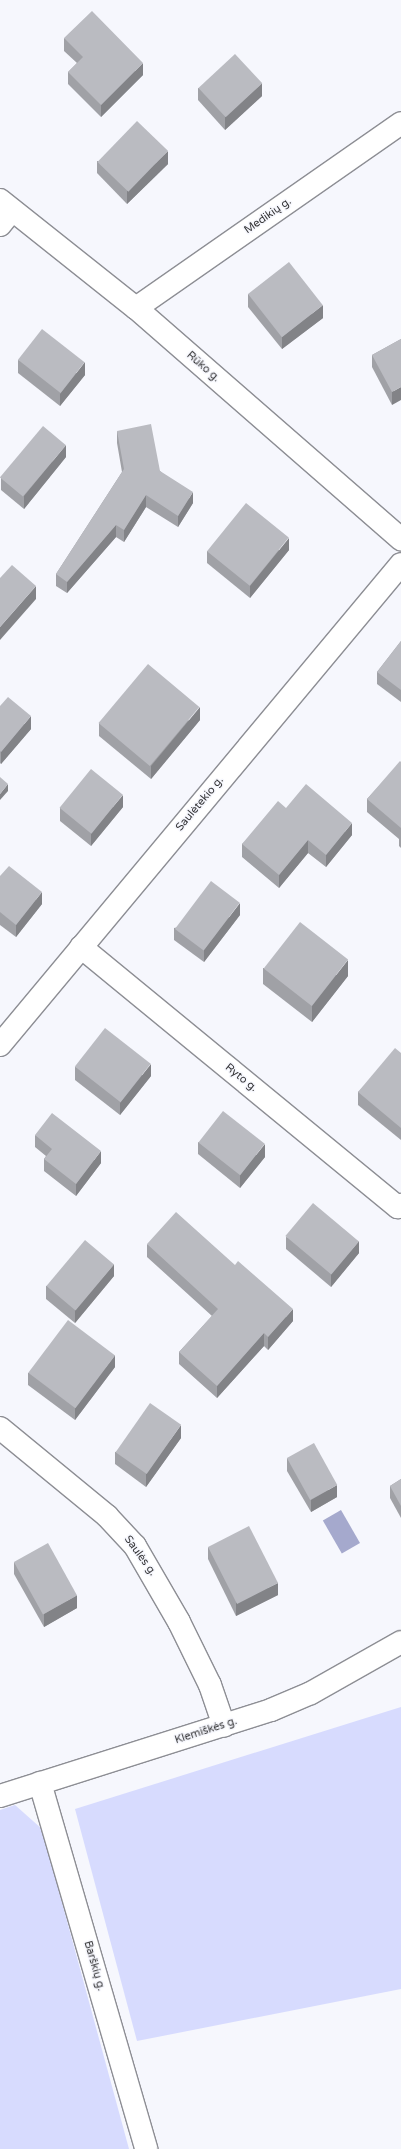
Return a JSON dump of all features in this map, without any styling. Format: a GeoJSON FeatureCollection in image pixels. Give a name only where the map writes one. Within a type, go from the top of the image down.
{"type":"FeatureCollection","features":[{"type":"Feature","properties":{"kind":"street","name":"Medikių g."},"geometry":{"type":"LineString","coordinates":[[136,308],[401,123]]}},
{"type":"Feature","properties":{"kind":"street","name":"Rūko g."},"geometry":{"type":"LineString","coordinates":[[4,212],[136,308],[401,539]]}},
{"type":"Feature","properties":{"kind":"street","name":"Saulėtekio g."},"geometry":{"type":"LineString","coordinates":[[0,1045],[401,564]]}},
{"type":"Feature","properties":{"kind":"street","name":"Ryto g."},"geometry":{"type":"LineString","coordinates":[[81,947],[398,1207],[401,1205]]}},
{"type":"Feature","properties":{"kind":"street","name":"Saulės g."},"geometry":{"type":"LineString","coordinates":[[0,1428],[107,1516],[135,1546],[156,1578],[210,1685],[224,1726]]}},
{"type":"Feature","properties":{"kind":"street","name":"Klemiškės g."},"geometry":{"type":"LineString","coordinates":[[0,1796],[224,1726],[311,1693],[401,1642]]}},
{"type":"Feature","properties":{"kind":"street","name":"Barškių g."},"geometry":{"type":"LineString","coordinates":[[40,1783],[146,2149]]}},
{"type":"Feature","properties":{"kind":"shaded area"},"geometry":{"type":"Polygon","coordinates":[[[341,1510],[360,1543],[342,1553],[323,1520],[341,1510]]]}},
{"type":"Feature","properties":{"kind":"shaded area"},"geometry":{"type":"Polygon","coordinates":[[[401,1707],[401,1989],[137,2041],[75,1809],[401,1707]]]}},
{"type":"Feature","properties":{"kind":"shaded area"},"geometry":{"type":"Polygon","coordinates":[[[15,1805],[42,1829],[129,2149],[0,2149],[0,1810],[15,1805]]]}},
{"type":"Feature","properties":{"kind":"building"},"geometry":{"type":"Polygon","coordinates":[[[92,11],[143,63],[101,105],[68,72],[83,57],[64,38],[92,11]]]}},
{"type":"Feature","properties":{"kind":"building"},"geometry":{"type":"Polygon","coordinates":[[[235,54],[262,83],[226,117],[198,88],[235,54]]]}},
{"type":"Feature","properties":{"kind":"building"},"geometry":{"type":"Polygon","coordinates":[[[137,121],[168,151],[128,192],[97,162],[137,121]]]}},
{"type":"Feature","properties":{"kind":"building"},"geometry":{"type":"Polygon","coordinates":[[[289,262],[323,305],[282,337],[248,294],[289,262]]]}},
{"type":"Feature","properties":{"kind":"building"},"geometry":{"type":"Polygon","coordinates":[[[42,329],[85,362],[61,393],[18,360],[42,329]]]}},
{"type":"Feature","properties":{"kind":"building"},"geometry":{"type":"Polygon","coordinates":[[[401,339],[401,387],[392,392],[372,355],[401,339]]]}},
{"type":"Feature","properties":{"kind":"building"},"geometry":{"type":"Polygon","coordinates":[[[151,424],[160,471],[193,492],[178,516],[146,495],[124,530],[116,525],[67,582],[56,574],[124,469],[117,431],[151,424]]]}},
{"type":"Feature","properties":{"kind":"building"},"geometry":{"type":"Polygon","coordinates":[[[43,426],[66,445],[23,497],[0,477],[43,426]]]}},
{"type":"Feature","properties":{"kind":"building"},"geometry":{"type":"Polygon","coordinates":[[[246,503],[289,538],[250,586],[207,551],[246,503]]]}},
{"type":"Feature","properties":{"kind":"building"},"geometry":{"type":"Polygon","coordinates":[[[12,565],[36,586],[0,627],[0,578],[12,565]]]}},
{"type":"Feature","properties":{"kind":"building"},"geometry":{"type":"Polygon","coordinates":[[[401,641],[401,690],[377,672],[401,641]]]}},
{"type":"Feature","properties":{"kind":"building"},"geometry":{"type":"Polygon","coordinates":[[[148,664],[199,707],[150,766],[99,723],[148,664]]]}},
{"type":"Feature","properties":{"kind":"building"},"geometry":{"type":"Polygon","coordinates":[[[8,697],[31,716],[1,752],[0,706],[8,697]]]}},
{"type":"Feature","properties":{"kind":"building"},"geometry":{"type":"Polygon","coordinates":[[[400,761],[401,762],[401,828],[367,799],[400,761]]]}},
{"type":"Feature","properties":{"kind":"building"},"geometry":{"type":"Polygon","coordinates":[[[91,769],[123,795],[91,834],[60,808],[91,769]]]}},
{"type":"Feature","properties":{"kind":"building"},"geometry":{"type":"Polygon","coordinates":[[[0,777],[8,784],[0,794],[0,777]]]}},
{"type":"Feature","properties":{"kind":"building"},"geometry":{"type":"Polygon","coordinates":[[[306,784],[352,823],[326,855],[308,840],[279,875],[242,844],[278,801],[286,808],[306,784]]]}},
{"type":"Feature","properties":{"kind":"building"},"geometry":{"type":"Polygon","coordinates":[[[9,866],[42,892],[16,925],[0,912],[0,876],[9,866]]]}},
{"type":"Feature","properties":{"kind":"building"},"geometry":{"type":"Polygon","coordinates":[[[211,881],[240,903],[204,951],[175,929],[211,881]]]}},
{"type":"Feature","properties":{"kind":"building"},"geometry":{"type":"Polygon","coordinates":[[[300,922],[348,960],[312,1006],[264,968],[300,922]]]}},
{"type":"Feature","properties":{"kind":"building"},"geometry":{"type":"Polygon","coordinates":[[[105,1028],[151,1064],[121,1102],[75,1067],[105,1028]]]}},
{"type":"Feature","properties":{"kind":"building"},"geometry":{"type":"Polygon","coordinates":[[[395,1048],[401,1053],[401,1128],[358,1092],[395,1048]]]}},
{"type":"Feature","properties":{"kind":"building"},"geometry":{"type":"Polygon","coordinates":[[[223,1111],[265,1144],[240,1175],[198,1143],[223,1111]]]}},
{"type":"Feature","properties":{"kind":"building"},"geometry":{"type":"Polygon","coordinates":[[[52,1113],[101,1151],[76,1184],[44,1159],[52,1149],[35,1135],[52,1113]]]}},
{"type":"Feature","properties":{"kind":"building"},"geometry":{"type":"Polygon","coordinates":[[[313,1203],[359,1242],[331,1275],[285,1236],[313,1203]]]}},
{"type":"Feature","properties":{"kind":"building"},"geometry":{"type":"Polygon","coordinates":[[[176,1212],[235,1265],[238,1261],[293,1309],[268,1337],[264,1333],[217,1386],[179,1352],[218,1309],[147,1244],[176,1212]]]}},
{"type":"Feature","properties":{"kind":"building"},"geometry":{"type":"Polygon","coordinates":[[[85,1240],[114,1264],[76,1310],[46,1286],[85,1240]]]}},
{"type":"Feature","properties":{"kind":"building"},"geometry":{"type":"Polygon","coordinates":[[[68,1320],[115,1356],[75,1408],[28,1373],[68,1320]]]}},
{"type":"Feature","properties":{"kind":"building"},"geometry":{"type":"Polygon","coordinates":[[[150,1403],[181,1425],[147,1474],[116,1452],[150,1403]]]}},
{"type":"Feature","properties":{"kind":"building"},"geometry":{"type":"Polygon","coordinates":[[[314,1443],[337,1485],[310,1500],[287,1458],[314,1443]]]}},
{"type":"Feature","properties":{"kind":"building"},"geometry":{"type":"Polygon","coordinates":[[[401,1479],[401,1506],[390,1486],[401,1479]]]}},
{"type":"Feature","properties":{"kind":"building"},"geometry":{"type":"Polygon","coordinates":[[[249,1526],[278,1583],[237,1604],[208,1547],[249,1526]]]}},
{"type":"Feature","properties":{"kind":"building"},"geometry":{"type":"Polygon","coordinates":[[[48,1543],[77,1595],[43,1614],[14,1562],[48,1543]]]}}]}
